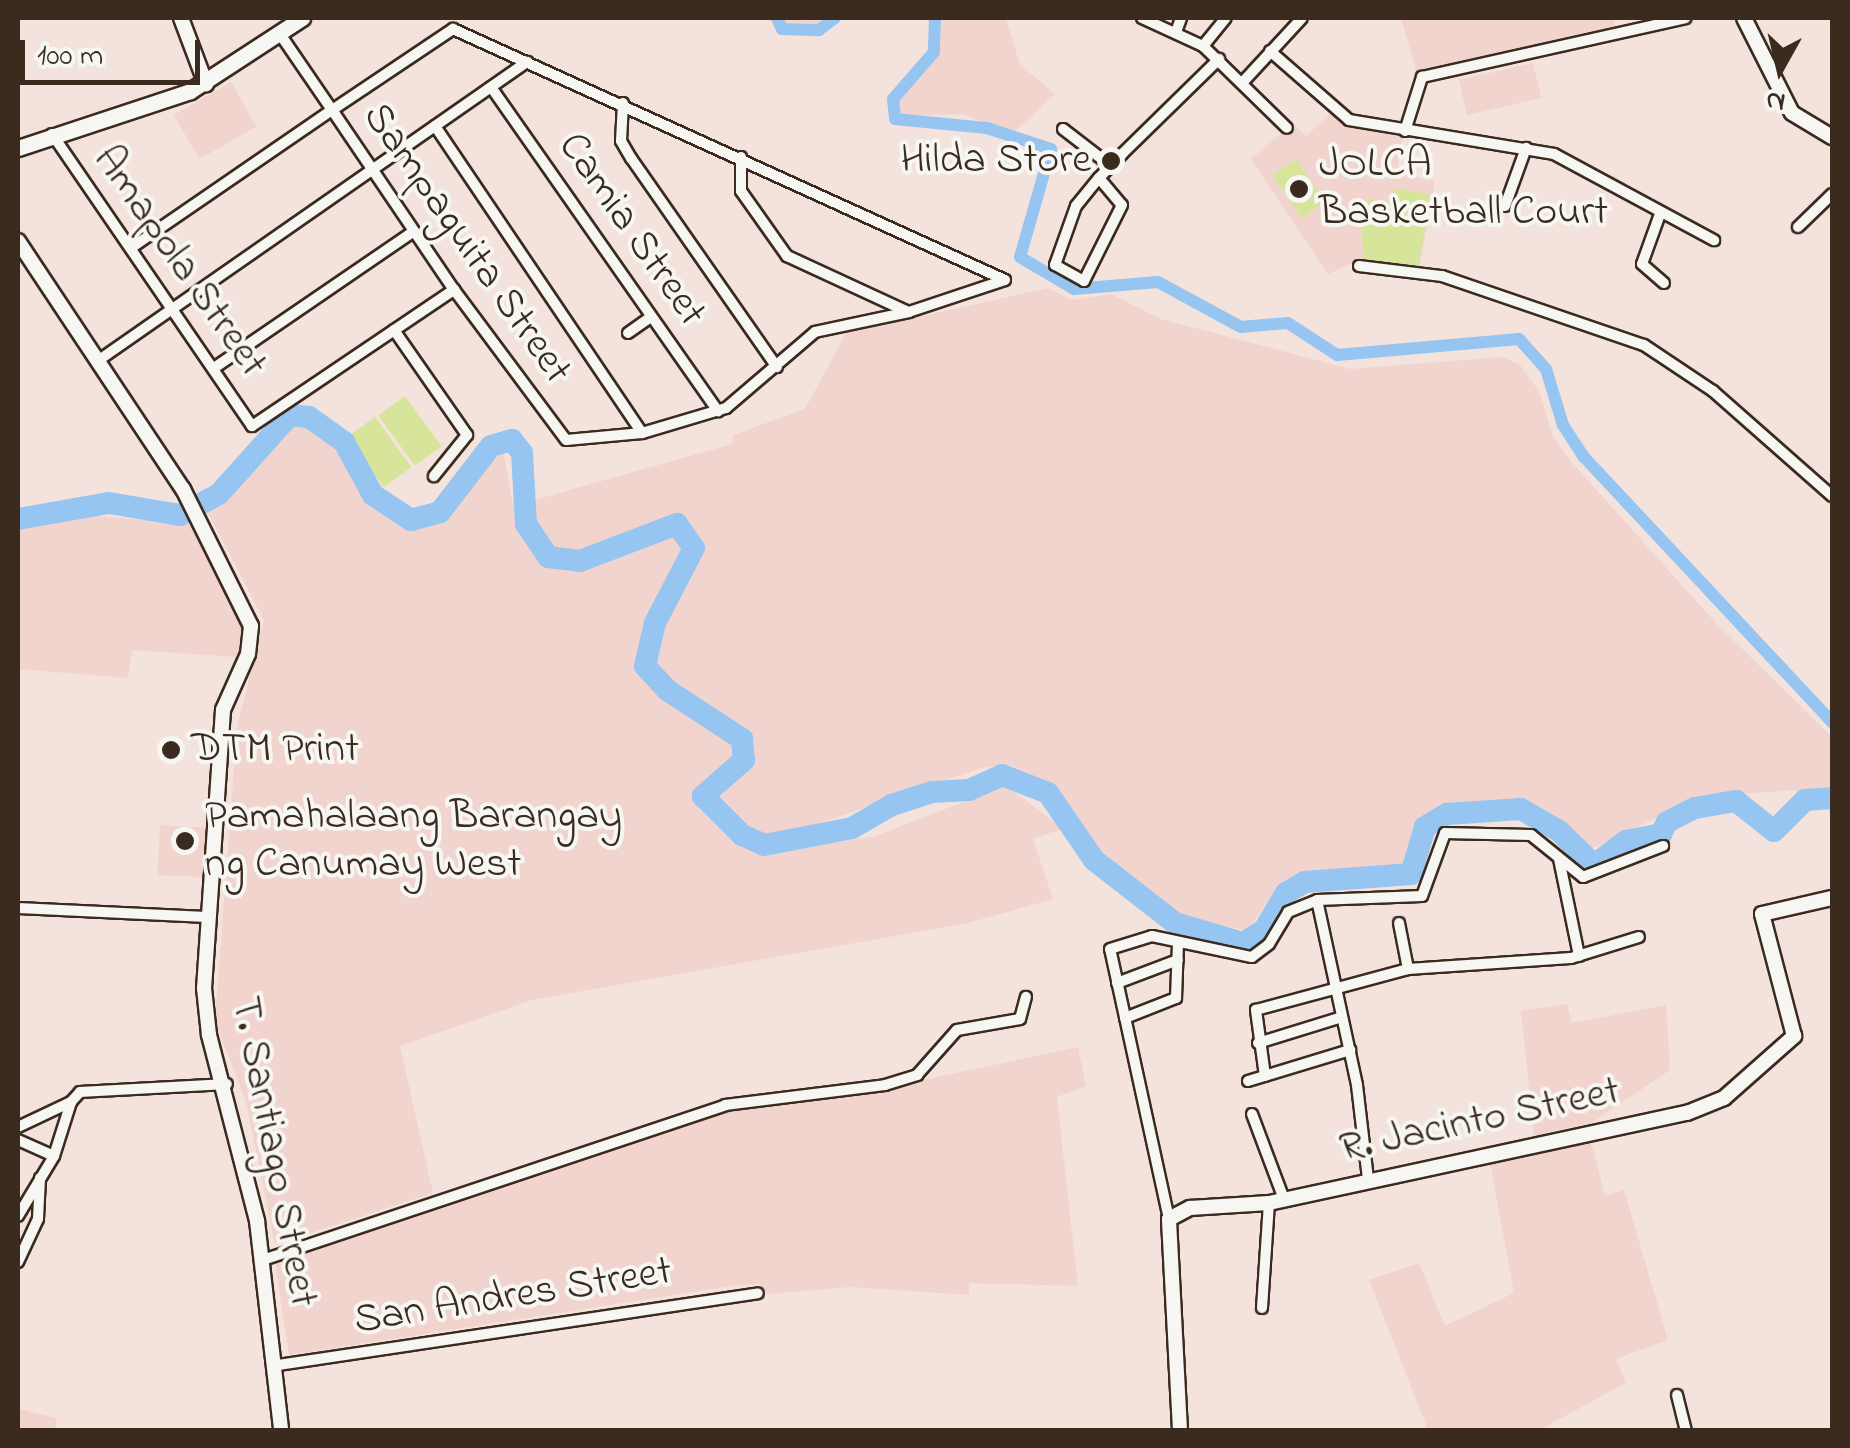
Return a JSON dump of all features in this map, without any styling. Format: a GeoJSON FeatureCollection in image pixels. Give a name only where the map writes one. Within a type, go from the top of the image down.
{"type":"FeatureCollection","features":[{"type":"Feature","properties":{"kind":"main road"},"geometry":{"type":"LineString","coordinates":[[18,148],[206,84],[302,18]]}},
{"type":"Feature","properties":{"kind":"street"},"geometry":{"type":"LineString","coordinates":[[182,18],[206,84]]}},
{"type":"Feature","properties":{"kind":"street"},"geometry":{"type":"LineString","coordinates":[[1142,18],[1203,46],[1287,128]]}},
{"type":"Feature","properties":{"kind":"street"},"geometry":{"type":"LineString","coordinates":[[1176,32],[1182,18]]}},
{"type":"Feature","properties":{"kind":"street"},"geometry":{"type":"LineString","coordinates":[[1203,46],[1226,18]]}},
{"type":"Feature","properties":{"kind":"street"},"geometry":{"type":"LineString","coordinates":[[1242,83],[1302,18]]}},
{"type":"Feature","properties":{"kind":"street"},"geometry":{"type":"LineString","coordinates":[[1405,131],[1422,76],[1685,18]]}},
{"type":"Feature","properties":{"kind":"street"},"geometry":{"type":"LineString","coordinates":[[1744,18],[1792,113],[1832,137]]}},
{"type":"Feature","properties":{"kind":"street"},"geometry":{"type":"LineString","coordinates":[[131,248],[453,29],[1004,274],[1003,285],[908,312],[815,332],[718,411],[642,433],[435,126]]}},
{"type":"Feature","properties":{"kind":"street","name":"Sampaguita Street"},"geometry":{"type":"LineString","coordinates":[[280,34],[454,290],[566,440],[642,433]]}},
{"type":"Feature","properties":{"kind":"street"},"geometry":{"type":"LineString","coordinates":[[1270,51],[1349,120],[1526,148],[1568,160],[1660,214],[1714,240]]}},
{"type":"Feature","properties":{"kind":"street"},"geometry":{"type":"LineString","coordinates":[[1099,178],[1122,205],[1084,281],[1055,264],[1076,206],[1099,178],[1218,60]]}},
{"type":"Feature","properties":{"kind":"street"},"geometry":{"type":"LineString","coordinates":[[98,360],[528,62]]}},
{"type":"Feature","properties":{"kind":"street","name":"Camia Street"},"geometry":{"type":"LineString","coordinates":[[491,87],[718,411]]}},
{"type":"Feature","properties":{"kind":"street"},"geometry":{"type":"LineString","coordinates":[[623,103],[621,141],[776,366]]}},
{"type":"Feature","properties":{"kind":"street"},"geometry":{"type":"LineString","coordinates":[[1063,129],[1111,166]]}},
{"type":"Feature","properties":{"kind":"street","name":"Amapola Street"},"geometry":{"type":"LineString","coordinates":[[52,134],[252,426],[394,330]]}},
{"type":"Feature","properties":{"kind":"street"},"geometry":{"type":"LineString","coordinates":[[1505,206],[1526,148]]}},
{"type":"Feature","properties":{"kind":"street"},"geometry":{"type":"LineString","coordinates":[[741,157],[741,192],[788,256],[908,312]]}},
{"type":"Feature","properties":{"kind":"street"},"geometry":{"type":"LineString","coordinates":[[1798,227],[1832,194]]}},
{"type":"Feature","properties":{"kind":"street"},"geometry":{"type":"LineString","coordinates":[[1660,214],[1642,264],[1664,282]]}},
{"type":"Feature","properties":{"kind":"street"},"geometry":{"type":"LineString","coordinates":[[214,368],[414,230]]}},
{"type":"Feature","properties":{"kind":"street","name":"T. Santiago Street"},"geometry":{"type":"LineString","coordinates":[[18,241],[183,489],[253,638],[223,710],[207,917],[205,1006],[227,1084],[263,1260],[278,1365],[281,1430]]}},
{"type":"Feature","properties":{"kind":"street"},"geometry":{"type":"LineString","coordinates":[[1359,266],[1442,276],[1644,345],[1713,391],[1832,496]]}},
{"type":"Feature","properties":{"kind":"street"},"geometry":{"type":"LineString","coordinates":[[434,476],[466,435],[394,330],[454,290]]}},
{"type":"Feature","properties":{"kind":"street"},"geometry":{"type":"LineString","coordinates":[[628,333],[651,317]]}},
{"type":"Feature","properties":{"kind":"street"},"geometry":{"type":"LineString","coordinates":[[1180,1430],[1169,1218],[1110,949],[1141,936],[1252,957],[1269,944],[1288,912],[1316,900],[1422,896],[1445,833],[1520,831],[1583,877],[1663,846]]}},
{"type":"Feature","properties":{"kind":"street"},"geometry":{"type":"LineString","coordinates":[[1559,858],[1579,956]]}},
{"type":"Feature","properties":{"kind":"street","name":"R. Jacinto Street"},"geometry":{"type":"LineString","coordinates":[[1169,1218],[1208,1205],[1276,1201],[1686,1112],[1724,1098],[1794,1036],[1762,914],[1832,898]]}},
{"type":"Feature","properties":{"kind":"street"},"geometry":{"type":"LineString","coordinates":[[1316,900],[1350,1050],[1368,1179]]}},
{"type":"Feature","properties":{"kind":"street"},"geometry":{"type":"LineString","coordinates":[[18,908],[207,917]]}},
{"type":"Feature","properties":{"kind":"street"},"geometry":{"type":"LineString","coordinates":[[1399,923],[1408,969]]}},
{"type":"Feature","properties":{"kind":"street"},"geometry":{"type":"LineString","coordinates":[[1265,1076],[1256,1010],[1408,969],[1579,956],[1638,936]]}},
{"type":"Feature","properties":{"kind":"street"},"geometry":{"type":"LineString","coordinates":[[1125,1018],[1176,998],[1178,942]]}},
{"type":"Feature","properties":{"kind":"street"},"geometry":{"type":"LineString","coordinates":[[1117,983],[1178,960]]}},
{"type":"Feature","properties":{"kind":"street"},"geometry":{"type":"LineString","coordinates":[[263,1260],[725,1104],[885,1086],[916,1075],[957,1030],[1020,1020],[1026,997]]}},
{"type":"Feature","properties":{"kind":"street"},"geometry":{"type":"LineString","coordinates":[[1258,1043],[1342,1018]]}},
{"type":"Feature","properties":{"kind":"street"},"geometry":{"type":"LineString","coordinates":[[1248,1081],[1350,1050]]}},
{"type":"Feature","properties":{"kind":"street"},"geometry":{"type":"LineString","coordinates":[[18,1127],[70,1102],[80,1092],[227,1084]]}},
{"type":"Feature","properties":{"kind":"street"},"geometry":{"type":"LineString","coordinates":[[18,1216],[54,1156],[70,1102]]}},
{"type":"Feature","properties":{"kind":"street"},"geometry":{"type":"LineString","coordinates":[[1252,1114],[1276,1201],[1262,1308]]}},
{"type":"Feature","properties":{"kind":"street"},"geometry":{"type":"LineString","coordinates":[[18,1140],[54,1156]]}},
{"type":"Feature","properties":{"kind":"street"},"geometry":{"type":"LineString","coordinates":[[18,1262],[38,1220],[40,1178]]}},
{"type":"Feature","properties":{"kind":"street","name":"San Andres Street"},"geometry":{"type":"LineString","coordinates":[[278,1365],[758,1293]]}},
{"type":"Feature","properties":{"kind":"street"},"geometry":{"type":"LineString","coordinates":[[1677,1395],[1686,1430]]}},
{"type":"Feature","properties":{"kind":"shaded area"},"geometry":{"type":"Polygon","coordinates":[[[781,18],[830,18],[818,27],[784,27],[781,18]]]}},
{"type":"Feature","properties":{"kind":"shaded area"},"geometry":{"type":"Polygon","coordinates":[[[938,18],[1006,18],[1020,65],[1055,94],[1014,132],[962,114],[902,116],[896,101],[938,53],[938,18]]]}},
{"type":"Feature","properties":{"kind":"shaded area"},"geometry":{"type":"Polygon","coordinates":[[[1401,18],[1613,18],[1616,29],[1417,74],[1401,18]]]}},
{"type":"Feature","properties":{"kind":"shaded area"},"geometry":{"type":"Polygon","coordinates":[[[1533,63],[1541,98],[1467,115],[1459,80],[1533,63]]]}},
{"type":"Feature","properties":{"kind":"shaded area"},"geometry":{"type":"Polygon","coordinates":[[[231,82],[256,126],[199,159],[174,115],[231,82]]]}},
{"type":"Feature","properties":{"kind":"shaded area"},"geometry":{"type":"Polygon","coordinates":[[[1331,113],[1344,125],[1403,134],[1397,173],[1435,181],[1419,270],[1353,263],[1328,274],[1251,159],[1293,123],[1306,136],[1331,113]]]}},
{"type":"Feature","properties":{"kind":"shaded area"},"geometry":{"type":"Polygon","coordinates":[[[1048,288],[1072,300],[1111,294],[1161,319],[1350,369],[1502,357],[1520,365],[1539,391],[1553,437],[1575,466],[1716,623],[1832,737],[1832,788],[1703,796],[1591,849],[1541,807],[1457,807],[1424,816],[1402,866],[1285,880],[1247,930],[1176,918],[1129,874],[1097,859],[1060,795],[1013,766],[984,767],[764,842],[760,853],[873,837],[1005,786],[1064,828],[1033,839],[1053,899],[968,923],[532,1000],[400,1046],[433,1193],[275,1245],[246,1102],[215,1021],[237,727],[264,620],[208,513],[289,420],[342,447],[370,496],[408,526],[443,517],[503,450],[513,506],[732,444],[733,435],[805,409],[846,333],[1048,288]]]}},
{"type":"Feature","properties":{"kind":"shaded area"},"geometry":{"type":"Polygon","coordinates":[[[82,515],[189,523],[245,626],[247,642],[237,657],[132,650],[128,678],[18,669],[18,527],[82,515]]]}},
{"type":"Feature","properties":{"kind":"shaded area"},"geometry":{"type":"Polygon","coordinates":[[[160,825],[211,828],[208,878],[157,875],[160,825]]]}},
{"type":"Feature","properties":{"kind":"shaded area"},"geometry":{"type":"Polygon","coordinates":[[[1567,1004],[1572,1023],[1666,1005],[1670,1070],[1593,1122],[1534,1136],[1521,1011],[1567,1004]]]}},
{"type":"Feature","properties":{"kind":"shaded area"},"geometry":{"type":"Polygon","coordinates":[[[1078,1047],[1086,1086],[1057,1097],[1078,1286],[969,1283],[969,1295],[851,1287],[767,1294],[760,1284],[738,1285],[289,1355],[275,1262],[727,1111],[899,1085],[1078,1047]]]}},
{"type":"Feature","properties":{"kind":"shaded area"},"geometry":{"type":"Polygon","coordinates":[[[1591,1141],[1605,1196],[1624,1190],[1668,1340],[1616,1359],[1626,1383],[1539,1430],[1428,1430],[1369,1280],[1419,1263],[1445,1326],[1514,1293],[1490,1163],[1591,1141]]]}},
{"type":"Feature","properties":{"kind":"shaded area"},"geometry":{"type":"Polygon","coordinates":[[[18,1409],[56,1418],[56,1430],[18,1430],[18,1409]]]}},
{"type":"Feature","properties":{"kind":"green space","name":"JOLCA Basketball Court"},"geometry":{"type":"Polygon","coordinates":[[[1296,159],[1326,202],[1302,218],[1272,176],[1296,159]]]}},
{"type":"Feature","properties":{"kind":"green space"},"geometry":{"type":"Polygon","coordinates":[[[1395,188],[1431,195],[1418,268],[1364,261],[1358,199],[1393,202],[1395,188]]]}},
{"type":"Feature","properties":{"kind":"green space"},"geometry":{"type":"Polygon","coordinates":[[[405,396],[441,446],[415,466],[378,415],[405,396]]]}},
{"type":"Feature","properties":{"kind":"green space"},"geometry":{"type":"Polygon","coordinates":[[[375,417],[411,467],[384,487],[347,437],[375,417]]]}},
{"type":"Feature","properties":{"kind":"waterway"},"geometry":{"type":"LineString","coordinates":[[777,18],[782,29],[819,30],[835,18]]}},
{"type":"Feature","properties":{"kind":"waterway"},"geometry":{"type":"LineString","coordinates":[[935,18],[934,52],[893,99],[895,119],[987,128],[1051,149],[1020,257],[1074,289],[1158,282],[1241,327],[1288,323],[1337,355],[1519,339],[1546,369],[1563,425],[1584,457],[1832,722]]}},
{"type":"Feature","properties":{"kind":"waterway"},"geometry":{"type":"LineString","coordinates":[[18,519],[109,503],[180,515],[219,494],[290,415],[309,417],[344,442],[373,495],[411,520],[440,512],[491,446],[512,440],[522,453],[526,524],[548,557],[580,561],[677,524],[694,548],[655,623],[645,666],[667,690],[742,739],[744,760],[703,796],[742,835],[764,845],[852,828],[892,805],[932,792],[969,790],[1002,775],[1048,793],[1094,860],[1175,923],[1243,943],[1264,930],[1286,893],[1305,882],[1411,874],[1425,827],[1447,814],[1521,809],[1559,831],[1594,865],[1626,841],[1661,834],[1667,822],[1695,808],[1736,801],[1774,831],[1805,800],[1832,798]]}},
{"type":"Feature","properties":{"kind":"place","name":"Hilda Store"},"geometry":{"type":"Point","coordinates":[1111,161]}},
{"type":"Feature","properties":{"kind":"place","name":"JOLCA Basketball Court"},"geometry":{"type":"Point","coordinates":[1299,189]}},
{"type":"Feature","properties":{"kind":"place","name":"DTM Print"},"geometry":{"type":"Point","coordinates":[171,750]}},
{"type":"Feature","properties":{"kind":"place","name":"Pamahalaang Barangay ng Canumay West"},"geometry":{"type":"Point","coordinates":[185,841]}}]}
